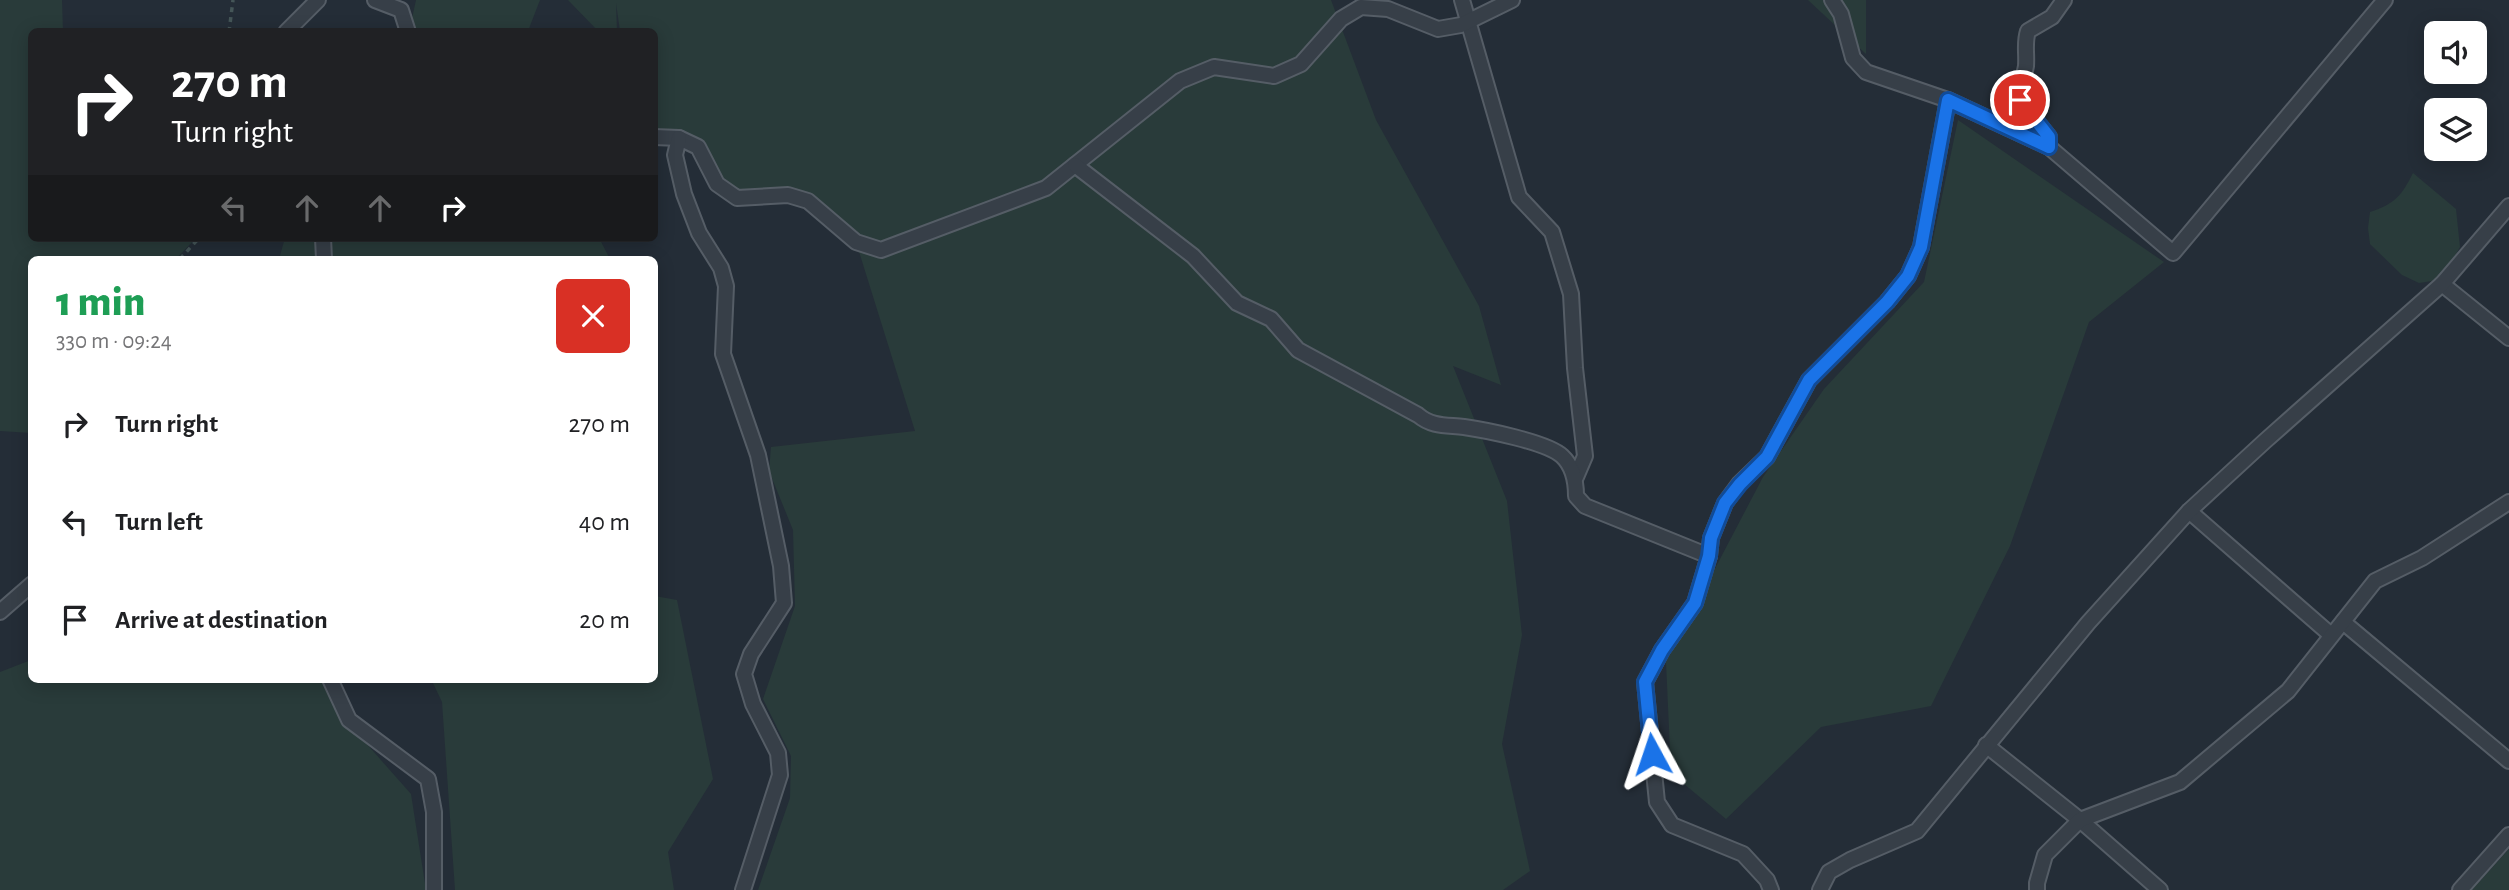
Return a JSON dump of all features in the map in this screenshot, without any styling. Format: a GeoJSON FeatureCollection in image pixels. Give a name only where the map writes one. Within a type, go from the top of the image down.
{"type":"FeatureCollection","features":[{"type":"Feature","properties":{"kind":"street"},"geometry":{"type":"LineString","coordinates":[[290,28],[318,0]]}},
{"type":"Feature","properties":{"kind":"street"},"geometry":{"type":"LineString","coordinates":[[374,0],[401,10],[407,28]]}},
{"type":"Feature","properties":{"kind":"street"},"geometry":{"type":"LineString","coordinates":[[1462,0],[1519,197],[1552,232],[1571,294],[1575,368],[1585,456],[1576,477],[1576,496],[1585,506],[1709,556]]}},
{"type":"Feature","properties":{"kind":"street"},"geometry":{"type":"LineString","coordinates":[[658,137],[679,138],[698,147],[717,184],[737,198],[788,195],[808,201],[856,242],[881,250],[1046,188],[1180,81],[1214,67],[1274,76],[1301,64],[1341,19],[1362,6],[1388,9],[1438,29],[1461,26],[1512,0]]}},
{"type":"Feature","properties":{"kind":"street"},"geometry":{"type":"LineString","coordinates":[[1832,0],[1841,14],[1853,58],[1866,72],[1948,100],[2049,147],[2173,253],[2385,0]]}},
{"type":"Feature","properties":{"kind":"street"},"geometry":{"type":"LineString","coordinates":[[2049,147],[2049,137],[2020,100],[2021,81],[2026,65],[2024,44],[2028,31],[2052,17],[2064,0]]}},
{"type":"Feature","properties":{"kind":"street"},"geometry":{"type":"LineString","coordinates":[[1772,890],[1767,880],[1743,854],[1672,824],[1657,802],[1645,682],[1662,650],[1695,603],[1709,556],[1711,538],[1725,503],[1767,457],[1809,380],[1887,302],[1908,276],[1921,247],[1948,100]]}},
{"type":"Feature","properties":{"kind":"street"},"geometry":{"type":"LineString","coordinates":[[679,138],[675,155],[684,194],[699,233],[721,268],[726,286],[723,354],[758,455],[781,566],[783,603],[751,654],[744,674],[753,704],[778,753],[780,775],[743,890]]}},
{"type":"Feature","properties":{"kind":"street"},"geometry":{"type":"LineString","coordinates":[[1075,165],[1193,256],[1237,303],[1271,320],[1298,350],[1418,415],[1429,424],[1468,428],[1537,444],[1562,456],[1576,477]]}},
{"type":"Feature","properties":{"kind":"street"},"geometry":{"type":"LineString","coordinates":[[1820,890],[1829,872],[1917,831],[2088,623],[2189,511],[2442,284],[2509,206]]}},
{"type":"Feature","properties":{"kind":"street"},"geometry":{"type":"LineString","coordinates":[[2442,284],[2509,338]]}},
{"type":"Feature","properties":{"kind":"street"},"geometry":{"type":"LineString","coordinates":[[2037,890],[2045,855],[2080,820],[2180,782],[2288,691],[2375,581],[2423,558],[2509,502]]}},
{"type":"Feature","properties":{"kind":"street"},"geometry":{"type":"LineString","coordinates":[[2189,511],[2331,635]]}},
{"type":"Feature","properties":{"kind":"street"},"geometry":{"type":"LineString","coordinates":[[0,612],[28,588]]}},
{"type":"Feature","properties":{"kind":"street"},"geometry":{"type":"LineString","coordinates":[[2343,622],[2509,761]]}},
{"type":"Feature","properties":{"kind":"street"},"geometry":{"type":"LineString","coordinates":[[332,683],[349,720],[428,779],[434,812],[434,890]]}},
{"type":"Feature","properties":{"kind":"street"},"geometry":{"type":"LineString","coordinates":[[1986,744],[2080,820],[2160,890]]}},
{"type":"Feature","properties":{"kind":"street"},"geometry":{"type":"LineString","coordinates":[[2460,890],[2509,835]]}},
{"type":"Feature","properties":{"kind":"path"},"geometry":{"type":"LineString","coordinates":[[230,28],[233,0]]}},
{"type":"Feature","properties":{"kind":"path"},"geometry":{"type":"LineString","coordinates":[[183,256],[195,242]]}},
{"type":"Feature","properties":{"kind":"shaded area"},"geometry":{"type":"Polygon","coordinates":[[[0,0],[62,0],[63,28],[28,28],[28,242],[192,242],[179,256],[28,256],[28,433],[0,431],[0,0]]]}},
{"type":"Feature","properties":{"kind":"shaded area"},"geometry":{"type":"Polygon","coordinates":[[[416,0],[540,0],[529,28],[410,28],[416,0]]]}},
{"type":"Feature","properties":{"kind":"shaded area"},"geometry":{"type":"Polygon","coordinates":[[[568,0],[1331,0],[1376,120],[1479,306],[1501,385],[1453,366],[1507,501],[1522,635],[1502,744],[1530,871],[1503,890],[758,890],[790,798],[791,756],[763,699],[795,606],[793,530],[769,471],[771,447],[915,431],[856,242],[808,201],[745,197],[726,181],[698,147],[658,140],[658,28],[620,28],[616,3],[617,28],[595,28],[568,0]]]}},
{"type":"Feature","properties":{"kind":"shaded area"},"geometry":{"type":"Polygon","coordinates":[[[1808,0],[1866,0],[1866,54],[1808,0]]]}},
{"type":"Feature","properties":{"kind":"shaded area"},"geometry":{"type":"Polygon","coordinates":[[[1958,120],[2164,262],[2089,322],[2010,546],[1931,706],[1821,727],[1726,819],[1671,773],[1666,662],[1763,477],[1824,389],[1924,282],[1958,120]]]}},
{"type":"Feature","properties":{"kind":"shaded area"},"geometry":{"type":"Polygon","coordinates":[[[2413,173],[2456,209],[2460,247],[2445,273],[2432,281],[2419,283],[2402,275],[2370,244],[2368,228],[2370,212],[2397,198],[2413,173]]]}},
{"type":"Feature","properties":{"kind":"shaded area"},"geometry":{"type":"Polygon","coordinates":[[[284,242],[601,242],[608,256],[280,256],[284,242]]]}},
{"type":"Feature","properties":{"kind":"shaded area"},"geometry":{"type":"Polygon","coordinates":[[[658,597],[677,600],[713,779],[668,852],[674,890],[455,890],[442,702],[433,683],[658,683],[658,597]]]}},
{"type":"Feature","properties":{"kind":"shaded area"},"geometry":{"type":"Polygon","coordinates":[[[28,661],[28,683],[327,683],[334,707],[411,794],[426,890],[0,890],[0,672],[28,661]]]}},
{"type":"Feature","properties":{"kind":"shaded area"},"geometry":{"type":"Polygon","coordinates":[[[2509,849],[2509,890],[2472,890],[2509,849]]]}},
{"type":"Feature","properties":{"kind":"route"},"geometry":{"type":"LineString","coordinates":[[1652,754],[1645,682],[1662,650],[1695,603],[1709,556],[1711,538],[1725,503],[1767,457],[1809,380],[1887,302],[1908,276],[1921,247],[1948,100],[2049,147],[2049,137],[2020,100]]}}]}
